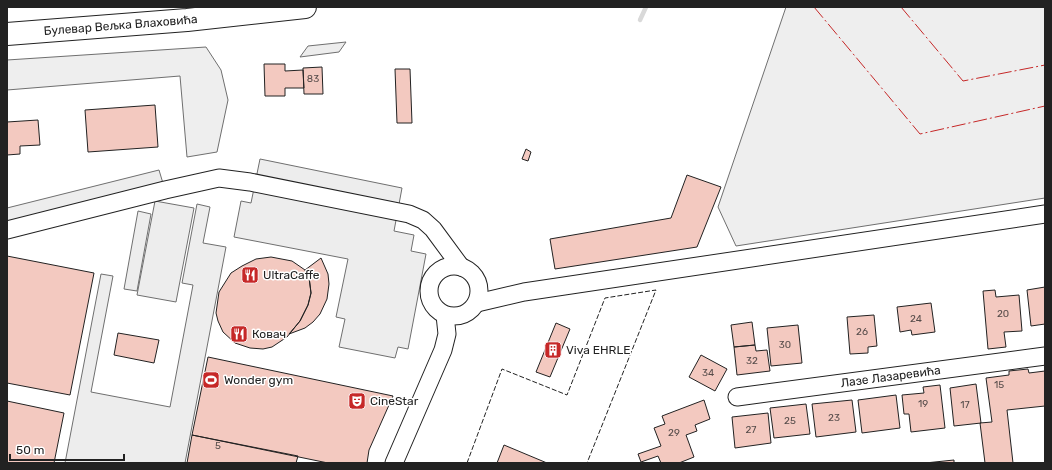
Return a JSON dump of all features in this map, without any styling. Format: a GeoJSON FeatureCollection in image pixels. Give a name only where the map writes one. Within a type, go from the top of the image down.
{"type":"FeatureCollection","features":[{"type":"Feature","properties":{"kind":"main road","name":"Булевар Вељка Влаховића"},"geometry":{"type":"LineString","coordinates":[[7,34],[172,21],[305,7]]}},
{"type":"Feature","properties":{"kind":"street"},"geometry":{"type":"LineString","coordinates":[[7,230],[165,190],[219,178],[250,182],[409,214],[423,220],[442,240],[452,268]]}},
{"type":"Feature","properties":{"kind":"street"},"geometry":{"type":"LineString","coordinates":[[443,350],[457,330],[471,309],[479,297],[479,284],[472,273],[452,268],[439,272],[431,282],[429,295],[434,307],[445,315],[452,317],[471,309],[518,293],[1045,214]]}},
{"type":"Feature","properties":{"kind":"street"},"geometry":{"type":"LineString","coordinates":[[479,284],[490,288],[518,293]]}},
{"type":"Feature","properties":{"kind":"street"},"geometry":{"type":"LineString","coordinates":[[394,463],[443,350],[447,334],[445,315]]}},
{"type":"Feature","properties":{"kind":"street","name":"Лазе Лазаревића"},"geometry":{"type":"LineString","coordinates":[[737,397],[1045,356]]}},
{"type":"Feature","properties":{"kind":"shaded area"},"geometry":{"type":"Polygon","coordinates":[[[786,7],[1045,7],[1045,198],[736,246],[718,207],[786,7]]]}},
{"type":"Feature","properties":{"kind":"shaded area"},"geometry":{"type":"Polygon","coordinates":[[[346,42],[339,52],[300,57],[308,46],[346,42]]]}},
{"type":"Feature","properties":{"kind":"shaded area"},"geometry":{"type":"Polygon","coordinates":[[[206,47],[221,70],[228,100],[217,152],[187,157],[180,76],[7,90],[7,60],[206,47]]]}},
{"type":"Feature","properties":{"kind":"shaded area"},"geometry":{"type":"Polygon","coordinates":[[[260,159],[402,188],[394,231],[414,235],[411,251],[426,254],[408,349],[398,347],[395,358],[339,347],[345,319],[336,317],[348,259],[234,237],[241,201],[251,203],[260,159]]]}},
{"type":"Feature","properties":{"kind":"shaded area"},"geometry":{"type":"Polygon","coordinates":[[[159,170],[165,190],[7,230],[7,208],[159,170]]]}},
{"type":"Feature","properties":{"kind":"shaded area"},"geometry":{"type":"Polygon","coordinates":[[[155,201],[194,208],[176,302],[137,295],[155,201]]]}},
{"type":"Feature","properties":{"kind":"shaded area"},"geometry":{"type":"Polygon","coordinates":[[[197,204],[210,207],[203,243],[226,247],[185,463],[65,463],[101,274],[113,276],[91,392],[170,407],[193,285],[182,283],[197,204]]]}},
{"type":"Feature","properties":{"kind":"shaded area"},"geometry":{"type":"Polygon","coordinates":[[[138,211],[151,214],[137,291],[124,289],[138,211]]]}},
{"type":"Feature","properties":{"kind":"building"},"geometry":{"type":"Polygon","coordinates":[[[264,64],[285,64],[285,71],[303,70],[304,88],[285,88],[285,96],[265,96],[264,64]]]}},
{"type":"Feature","properties":{"kind":"building"},"geometry":{"type":"Polygon","coordinates":[[[322,67],[323,94],[304,94],[303,68],[322,67]]]}},
{"type":"Feature","properties":{"kind":"building"},"geometry":{"type":"Polygon","coordinates":[[[395,69],[410,69],[412,123],[397,123],[395,69]]]}},
{"type":"Feature","properties":{"kind":"building"},"geometry":{"type":"Polygon","coordinates":[[[155,105],[158,147],[88,152],[85,110],[155,105]]]}},
{"type":"Feature","properties":{"kind":"building"},"geometry":{"type":"Polygon","coordinates":[[[38,120],[40,145],[20,146],[20,154],[7,155],[7,122],[38,120]]]}},
{"type":"Feature","properties":{"kind":"building"},"geometry":{"type":"Polygon","coordinates":[[[526,149],[531,152],[528,161],[522,159],[526,149]]]}},
{"type":"Feature","properties":{"kind":"building"},"geometry":{"type":"Polygon","coordinates":[[[687,175],[721,187],[697,247],[555,269],[550,239],[671,218],[687,175]]]}},
{"type":"Feature","properties":{"kind":"building"},"geometry":{"type":"Polygon","coordinates":[[[7,256],[94,273],[70,395],[7,383],[7,256]]]}},
{"type":"Feature","properties":{"kind":"building"},"geometry":{"type":"Polygon","coordinates":[[[271,257],[292,261],[305,270],[309,277],[311,293],[308,305],[300,321],[287,337],[272,347],[263,349],[250,348],[235,343],[223,332],[216,313],[219,292],[231,273],[256,259],[271,257]]]}},
{"type":"Feature","properties":{"kind":"building"},"geometry":{"type":"Polygon","coordinates":[[[321,258],[328,274],[329,284],[327,299],[320,314],[313,322],[305,328],[289,334],[300,321],[308,305],[311,293],[309,277],[305,270],[321,258]]]}},
{"type":"Feature","properties":{"kind":"building"},"geometry":{"type":"Polygon","coordinates":[[[1045,287],[1045,324],[1031,326],[1027,290],[1045,287]]]}},
{"type":"Feature","properties":{"kind":"building"},"geometry":{"type":"Polygon","coordinates":[[[995,290],[996,297],[1019,295],[1022,331],[1004,332],[1006,347],[988,349],[983,291],[995,290]]]}},
{"type":"Feature","properties":{"kind":"building"},"geometry":{"type":"Polygon","coordinates":[[[931,303],[935,332],[912,335],[911,330],[900,332],[897,307],[931,303]]]}},
{"type":"Feature","properties":{"kind":"building"},"geometry":{"type":"Polygon","coordinates":[[[874,315],[877,346],[868,347],[868,353],[850,354],[847,317],[874,315]]]}},
{"type":"Feature","properties":{"kind":"building"},"geometry":{"type":"Polygon","coordinates":[[[752,322],[755,345],[734,347],[731,325],[752,322]]]}},
{"type":"Feature","properties":{"kind":"building","name":"Viva EHRLE"},"geometry":{"type":"Polygon","coordinates":[[[556,323],[570,329],[550,377],[536,372],[556,323]]]}},
{"type":"Feature","properties":{"kind":"building"},"geometry":{"type":"Polygon","coordinates":[[[798,325],[802,363],[771,366],[767,328],[798,325]]]}},
{"type":"Feature","properties":{"kind":"building"},"geometry":{"type":"Polygon","coordinates":[[[118,333],[159,340],[154,363],[114,355],[118,333]]]}},
{"type":"Feature","properties":{"kind":"building"},"geometry":{"type":"Polygon","coordinates":[[[755,345],[756,351],[767,350],[770,371],[737,375],[734,347],[755,345]]]}},
{"type":"Feature","properties":{"kind":"building"},"geometry":{"type":"Polygon","coordinates":[[[701,355],[727,369],[715,391],[689,377],[701,355]]]}},
{"type":"Feature","properties":{"kind":"building"},"geometry":{"type":"Polygon","coordinates":[[[208,357],[393,396],[369,450],[367,463],[328,463],[192,435],[208,357]]]}},
{"type":"Feature","properties":{"kind":"building"},"geometry":{"type":"Polygon","coordinates":[[[1028,369],[1029,373],[1045,371],[1045,406],[1007,410],[1013,463],[985,463],[980,423],[992,422],[986,378],[1009,375],[1009,371],[1028,369]]]}},
{"type":"Feature","properties":{"kind":"building"},"geometry":{"type":"Polygon","coordinates":[[[976,384],[981,423],[954,426],[950,388],[976,384]]]}},
{"type":"Feature","properties":{"kind":"building"},"geometry":{"type":"Polygon","coordinates":[[[940,385],[945,428],[911,432],[909,414],[904,414],[902,395],[924,393],[923,387],[940,385]]]}},
{"type":"Feature","properties":{"kind":"building"},"geometry":{"type":"Polygon","coordinates":[[[896,395],[900,428],[862,433],[858,400],[896,395]]]}},
{"type":"Feature","properties":{"kind":"building"},"geometry":{"type":"Polygon","coordinates":[[[704,400],[710,419],[695,425],[697,431],[686,435],[694,457],[679,463],[661,463],[658,456],[641,462],[638,454],[661,446],[654,428],[665,424],[662,416],[704,400]]]}},
{"type":"Feature","properties":{"kind":"building"},"geometry":{"type":"Polygon","coordinates":[[[852,400],[856,432],[816,437],[812,404],[852,400]]]}},
{"type":"Feature","properties":{"kind":"building"},"geometry":{"type":"Polygon","coordinates":[[[7,401],[64,413],[54,463],[7,463],[7,401]]]}},
{"type":"Feature","properties":{"kind":"building"},"geometry":{"type":"Polygon","coordinates":[[[806,404],[810,434],[774,438],[770,408],[806,404]]]}},
{"type":"Feature","properties":{"kind":"building"},"geometry":{"type":"Polygon","coordinates":[[[768,413],[771,443],[735,448],[732,417],[768,413]]]}},
{"type":"Feature","properties":{"kind":"building"},"geometry":{"type":"Polygon","coordinates":[[[192,435],[298,456],[296,463],[187,463],[192,435]]]}},
{"type":"Feature","properties":{"kind":"building"},"geometry":{"type":"Polygon","coordinates":[[[504,445],[547,463],[497,463],[504,445]]]}},
{"type":"Feature","properties":{"kind":"building"},"geometry":{"type":"Polygon","coordinates":[[[954,460],[954,463],[925,463],[954,460]]]}},
{"type":"Feature","properties":{"kind":"waterway"},"geometry":{"type":"LineString","coordinates":[[640,20],[646,7]]}},
{"type":"Feature","properties":{"kind":"fence"},"geometry":{"type":"LineString","coordinates":[[467,463],[502,369],[567,395],[605,298],[656,290],[587,463]]}},
{"type":"Feature","properties":{"kind":"power"},"geometry":{"type":"LineString","coordinates":[[814,7],[920,134],[1045,106]]}},
{"type":"Feature","properties":{"kind":"power"},"geometry":{"type":"LineString","coordinates":[[901,7],[963,81],[1045,65]]}},
{"type":"Feature","properties":{"kind":"place","name":"UltraCaffe"},"geometry":{"type":"Point","coordinates":[250,275]}},
{"type":"Feature","properties":{"kind":"place","name":"Ковач"},"geometry":{"type":"Point","coordinates":[239,334]}},
{"type":"Feature","properties":{"kind":"place","name":"Viva EHRLE"},"geometry":{"type":"Point","coordinates":[553,350]}},
{"type":"Feature","properties":{"kind":"place","name":"Wonder gym"},"geometry":{"type":"Point","coordinates":[211,380]}},
{"type":"Feature","properties":{"kind":"place","name":"CineStar"},"geometry":{"type":"Point","coordinates":[357,401]}}]}
